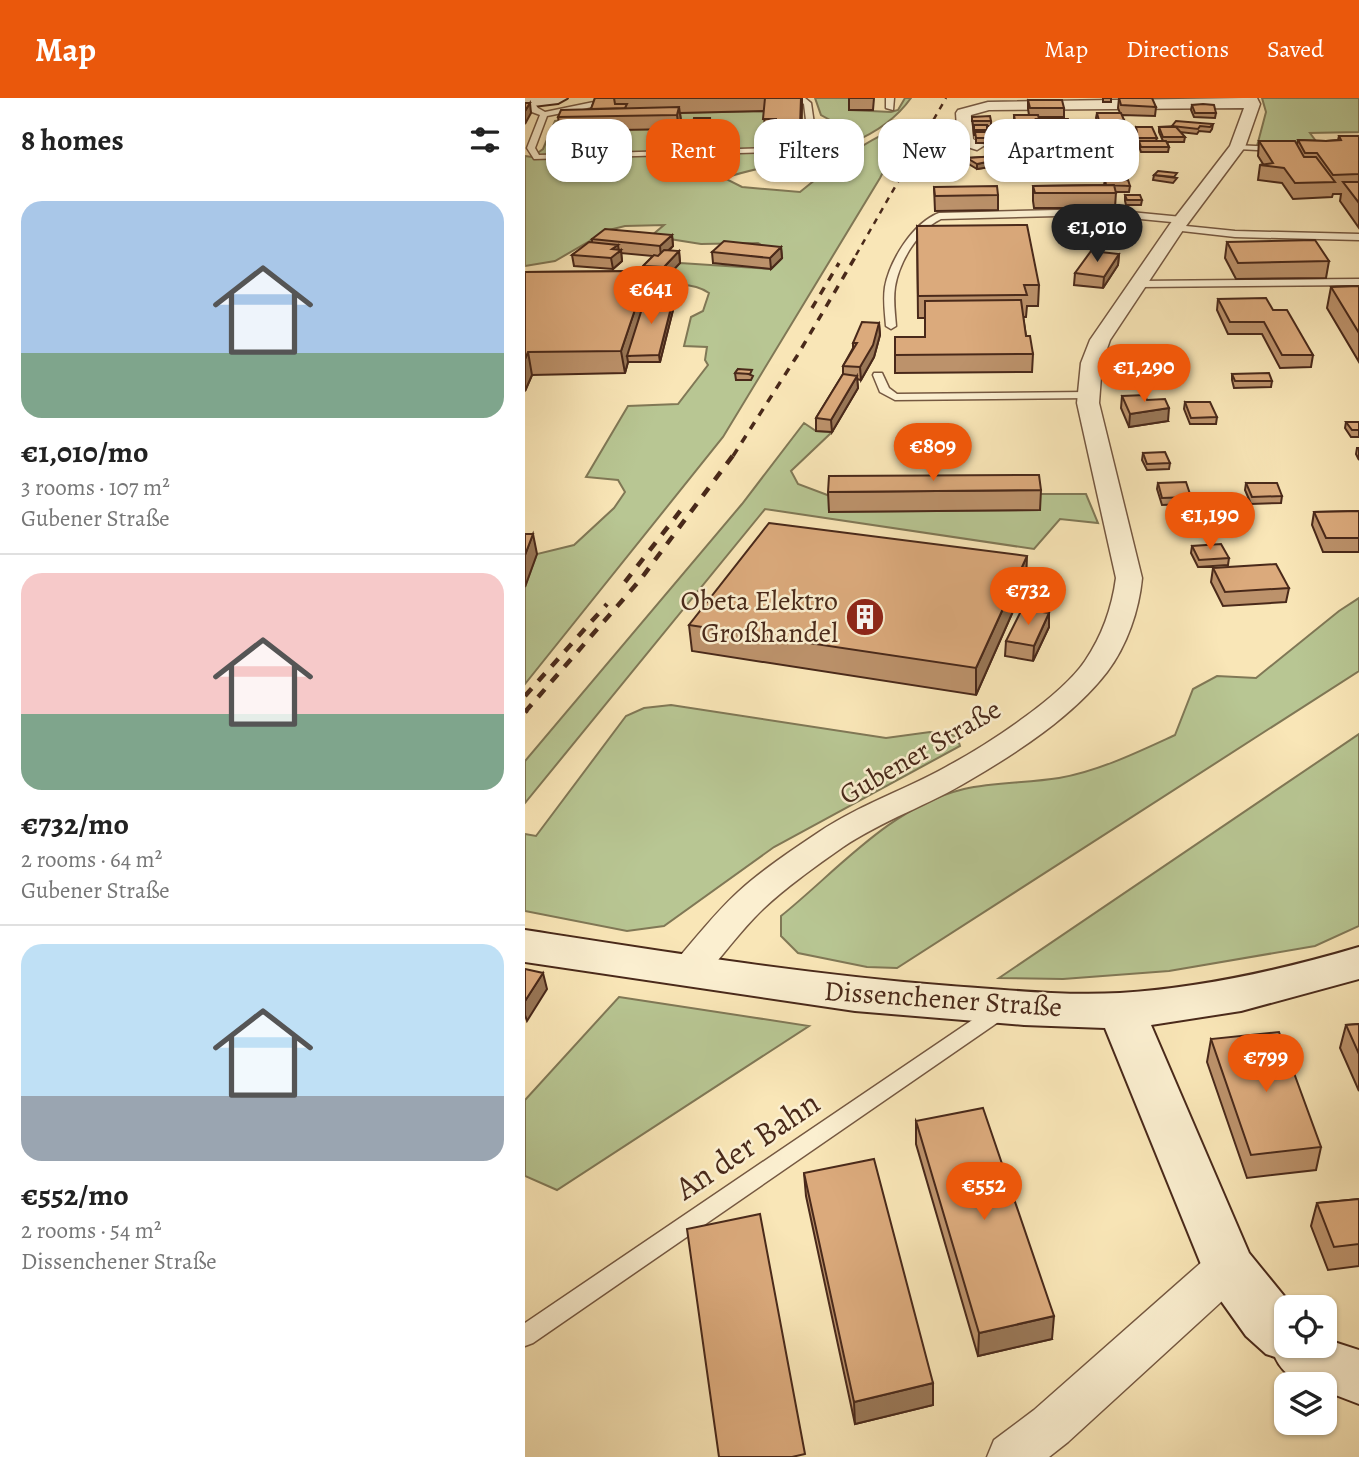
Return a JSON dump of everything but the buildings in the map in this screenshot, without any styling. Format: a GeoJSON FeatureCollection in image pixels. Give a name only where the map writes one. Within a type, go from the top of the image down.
{"type":"FeatureCollection","features":[{"type":"Feature","properties":{"kind":"main road"},"geometry":{"type":"LineString","coordinates":[[527,102],[558,98]]}},
{"type":"Feature","properties":{"kind":"main road","name":"Dissenchener Straße"},"geometry":{"type":"LineString","coordinates":[[525,946],[877,998],[1006,1007],[1118,1010],[1197,1001],[1266,988],[1359,963]]}},
{"type":"Feature","properties":{"kind":"main road"},"geometry":{"type":"LineString","coordinates":[[1118,1010],[1134,1036],[1228,1268],[1274,1325]]}},
{"type":"Feature","properties":{"kind":"main road"},"geometry":{"type":"LineString","coordinates":[[1312,1358],[1359,1377]]}},
{"type":"Feature","properties":{"kind":"street","name":"Gubener Straße"},"geometry":{"type":"LineString","coordinates":[[687,972],[751,900],[832,839],[878,812],[958,774],[1036,722],[1096,667],[1117,627],[1126,602],[1129,578],[1088,395],[1087,379],[1100,340],[1179,224],[1237,146],[1252,101],[988,106],[963,113],[966,142],[977,145]]}},
{"type":"Feature","properties":{"kind":"street"},"geometry":{"type":"LineString","coordinates":[[1011,1457],[1051,1426],[1228,1268]]}},
{"type":"Feature","properties":{"kind":"lane"},"geometry":{"type":"LineString","coordinates":[[544,114],[531,148],[537,157],[804,149],[813,145],[807,103],[801,98]]}},
{"type":"Feature","properties":{"kind":"lane"},"geometry":{"type":"LineString","coordinates":[[890,98],[890,108]]}},
{"type":"Feature","properties":{"kind":"lane"},"geometry":{"type":"LineString","coordinates":[[527,102],[544,114],[619,100]]}},
{"type":"Feature","properties":{"kind":"lane"},"geometry":{"type":"LineString","coordinates":[[1237,146],[1287,150]]}},
{"type":"Feature","properties":{"kind":"lane"},"geometry":{"type":"LineString","coordinates":[[891,326],[890,285],[911,242],[931,218],[1074,212],[1179,224],[1235,234],[1359,237]]}},
{"type":"Feature","properties":{"kind":"lane"},"geometry":{"type":"LineString","coordinates":[[1140,284],[1359,282]]}},
{"type":"Feature","properties":{"kind":"lane"},"geometry":{"type":"LineString","coordinates":[[878,374],[884,390],[895,397],[1088,395]]}},
{"type":"Feature","properties":{"kind":"lane","name":"An der Bahn"},"geometry":{"type":"LineString","coordinates":[[525,1336],[1006,1007]]}},
{"type":"Feature","properties":{"kind":"green space"},"geometry":{"type":"Polygon","coordinates":[[[815,98],[850,98],[850,110],[891,112],[898,110],[905,98],[911,98],[891,119],[878,119],[878,128],[864,137],[864,119],[828,119],[821,115],[815,98]]]}},
{"type":"Feature","properties":{"kind":"green space"},"geometry":{"type":"Polygon","coordinates":[[[1262,98],[1359,98],[1359,132],[1310,133],[1321,148],[1257,146],[1266,112],[1262,98]]]}},
{"type":"Feature","properties":{"kind":"green space"},"geometry":{"type":"Polygon","coordinates":[[[767,111],[766,119],[754,119],[754,170],[740,173],[740,119],[646,119],[646,182],[732,182],[742,187],[800,192],[813,182],[864,182],[864,146],[878,137],[878,181],[723,437],[525,684],[525,587],[537,554],[574,545],[614,508],[625,492],[618,480],[586,477],[628,406],[678,404],[708,365],[705,360],[707,347],[684,346],[691,317],[703,311],[709,293],[688,285],[680,285],[650,292],[525,293],[525,272],[645,277],[680,263],[771,269],[782,258],[758,243],[701,244],[651,236],[664,225],[625,226],[609,230],[555,261],[525,266],[525,156],[532,157],[543,149],[546,142],[546,182],[632,182],[632,119],[576,119],[628,114],[767,111]]]}},
{"type":"Feature","properties":{"kind":"green space"},"geometry":{"type":"Polygon","coordinates":[[[804,423],[816,431],[832,432],[791,471],[798,484],[830,496],[829,512],[1040,510],[1038,494],[1086,494],[1098,523],[1060,519],[1034,549],[765,509],[525,803],[525,761],[742,504],[804,423]]]}},
{"type":"Feature","properties":{"kind":"green space"},"geometry":{"type":"Polygon","coordinates":[[[1359,598],[1359,671],[897,968],[867,967],[798,953],[781,936],[781,916],[866,842],[912,810],[964,789],[1059,778],[1089,771],[1175,735],[1193,689],[1217,676],[1256,678],[1359,598]]]}},
{"type":"Feature","properties":{"kind":"green space"},"geometry":{"type":"Polygon","coordinates":[[[671,705],[886,738],[930,732],[957,736],[960,746],[774,847],[664,926],[627,931],[525,911],[525,834],[536,836],[626,716],[644,708],[671,705]]]}},
{"type":"Feature","properties":{"kind":"green space"},"geometry":{"type":"Polygon","coordinates":[[[1359,734],[1359,926],[1315,946],[1169,971],[1063,979],[999,978],[1359,734]]]}},
{"type":"Feature","properties":{"kind":"green space"},"geometry":{"type":"Polygon","coordinates":[[[619,997],[809,1026],[557,1190],[525,1176],[525,1100],[619,997]]]}},
{"type":"Feature","properties":{"kind":"railway"},"geometry":{"type":"LineString","coordinates":[[856,255],[946,98]]}},
{"type":"Feature","properties":{"kind":"railway"},"geometry":{"type":"LineString","coordinates":[[733,456],[797,356],[857,254]]}},
{"type":"Feature","properties":{"kind":"railway"},"geometry":{"type":"LineString","coordinates":[[812,308],[839,263]]}},
{"type":"Feature","properties":{"kind":"railway"},"geometry":{"type":"LineString","coordinates":[[527,710],[525,712],[640,580],[734,454]]}},
{"type":"Feature","properties":{"kind":"railway"},"geometry":{"type":"LineString","coordinates":[[625,582],[681,510]]}},
{"type":"Feature","properties":{"kind":"railway"},"geometry":{"type":"LineString","coordinates":[[525,696],[607,604]]}},
{"type":"Feature","properties":{"kind":"place","name":"Obeta Elektro Großhandel"},"geometry":{"type":"Point","coordinates":[865,617]}}]}
